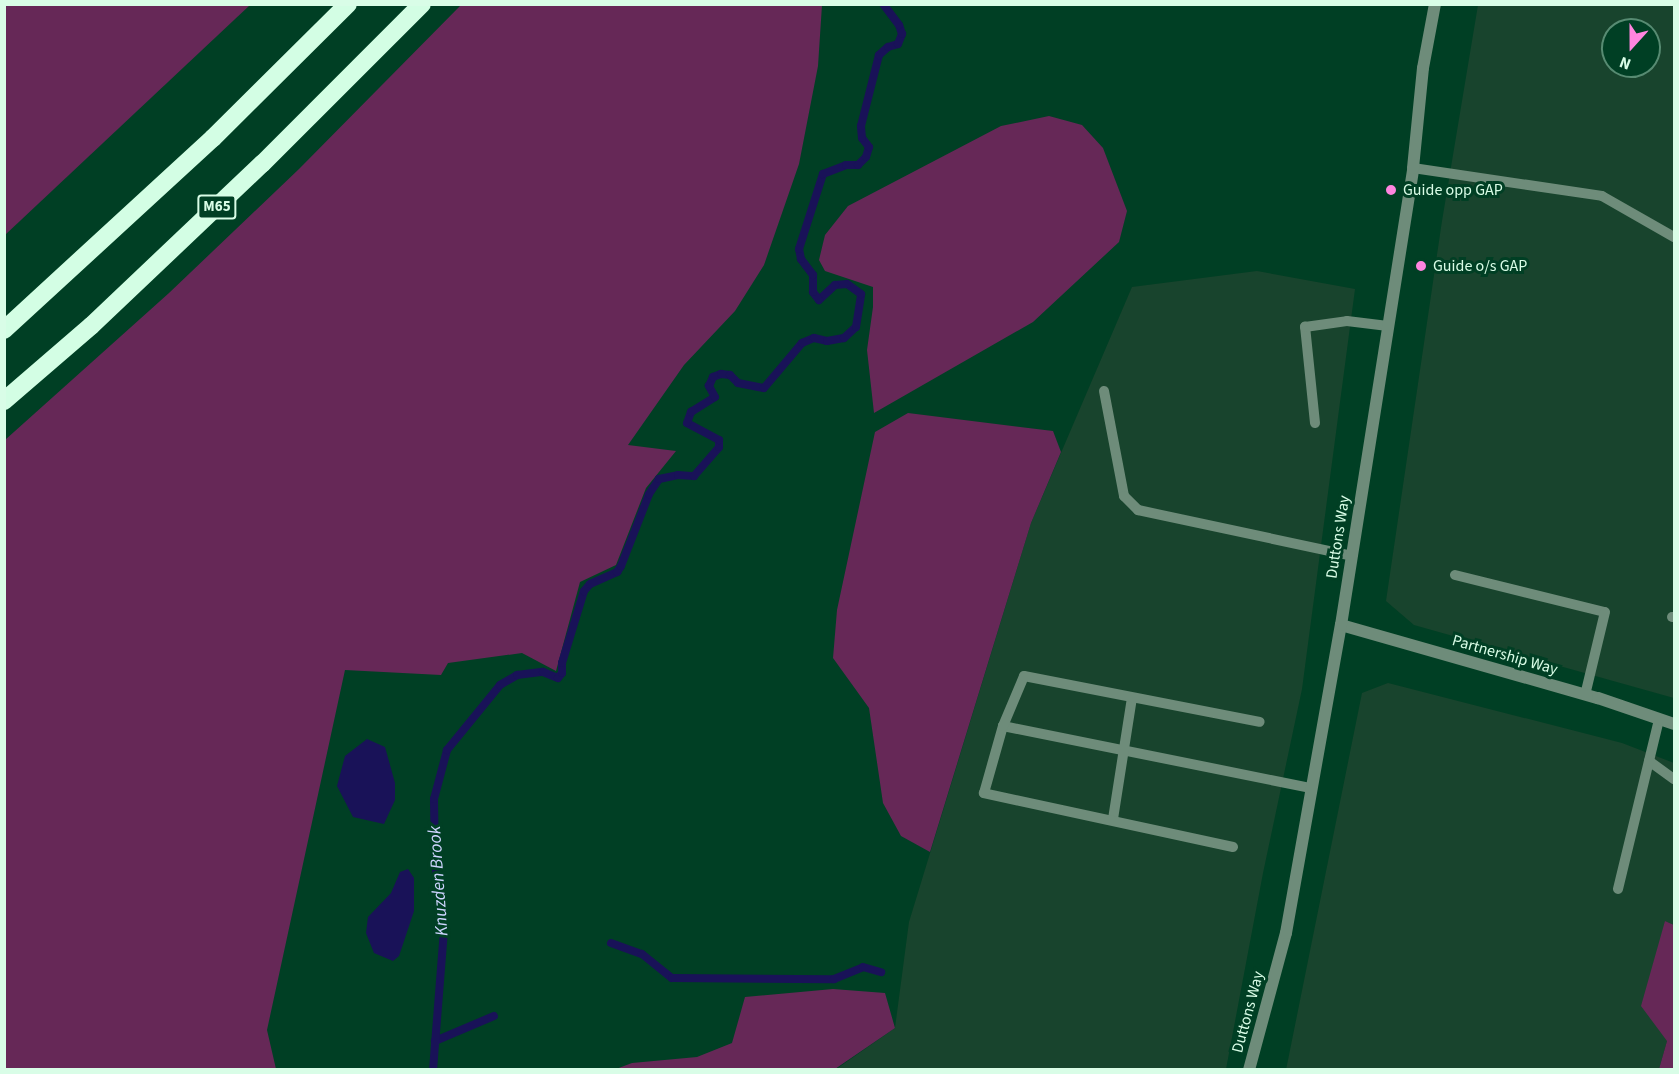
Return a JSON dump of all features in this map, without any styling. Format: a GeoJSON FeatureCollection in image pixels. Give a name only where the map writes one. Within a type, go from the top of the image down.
{"type":"FeatureCollection","features":[{"type":"Feature","properties":{"kind":"highway"},"geometry":{"type":"LineString","coordinates":[[4,330],[213,138],[348,4]]}},
{"type":"Feature","properties":{"kind":"highway","name":"M65"},"geometry":{"type":"LineString","coordinates":[[4,401],[91,326],[262,164],[422,4]]}},
{"type":"Feature","properties":{"kind":"street","name":"Duttons Way"},"geometry":{"type":"LineString","coordinates":[[1249,1070],[1286,933],[1310,788],[1341,625],[1386,326],[1413,168],[1423,68],[1435,4]]}},
{"type":"Feature","properties":{"kind":"street","name":"Partnership Way"},"geometry":{"type":"LineString","coordinates":[[1341,625],[1585,695],[1674,724]]}},
{"type":"Feature","properties":{"kind":"lane"},"geometry":{"type":"LineString","coordinates":[[1413,168],[1602,196],[1674,237]]}},
{"type":"Feature","properties":{"kind":"lane"},"geometry":{"type":"LineString","coordinates":[[1315,423],[1305,327],[1347,321],[1386,326]]}},
{"type":"Feature","properties":{"kind":"lane"},"geometry":{"type":"LineString","coordinates":[[1104,391],[1124,496],[1138,510],[1352,556]]}},
{"type":"Feature","properties":{"kind":"lane"},"geometry":{"type":"LineString","coordinates":[[1455,575],[1605,612],[1585,695]]}},
{"type":"Feature","properties":{"kind":"lane"},"geometry":{"type":"LineString","coordinates":[[1233,846],[984,793],[1003,726],[1024,676],[1260,722]]}},
{"type":"Feature","properties":{"kind":"lane"},"geometry":{"type":"LineString","coordinates":[[1113,819],[1132,698]]}},
{"type":"Feature","properties":{"kind":"lane"},"geometry":{"type":"LineString","coordinates":[[1618,890],[1659,719]]}},
{"type":"Feature","properties":{"kind":"lane"},"geometry":{"type":"LineString","coordinates":[[1003,726],[1310,788]]}},
{"type":"Feature","properties":{"kind":"lane"},"geometry":{"type":"LineString","coordinates":[[1649,761],[1674,779]]}},
{"type":"Feature","properties":{"kind":"shaded area"},"geometry":{"type":"Polygon","coordinates":[[[5,4],[250,4],[250,5],[5,235],[5,4]]]}},
{"type":"Feature","properties":{"kind":"shaded area"},"geometry":{"type":"Polygon","coordinates":[[[461,5],[822,5],[818,66],[799,164],[764,265],[735,311],[684,365],[628,445],[676,451],[646,488],[616,565],[580,582],[556,671],[522,653],[448,663],[441,675],[345,670],[267,1030],[276,1069],[5,1069],[5,440],[169,293],[299,169],[461,5]]]}},
{"type":"Feature","properties":{"kind":"shaded area"},"geometry":{"type":"Polygon","coordinates":[[[1478,5],[1674,5],[1674,698],[1414,625],[1386,601],[1442,221],[1478,5]]]}},
{"type":"Feature","properties":{"kind":"shaded area"},"geometry":{"type":"Polygon","coordinates":[[[1049,116],[1082,125],[1103,148],[1127,211],[1119,242],[1033,322],[874,413],[867,350],[873,307],[873,287],[825,271],[819,260],[825,235],[848,206],[1001,126],[1049,116]]]}},
{"type":"Feature","properties":{"kind":"shaded area"},"geometry":{"type":"Polygon","coordinates":[[[1257,271],[1355,289],[1302,689],[1263,873],[1226,1069],[835,1070],[895,1028],[909,922],[1031,523],[1132,287],[1257,271]]]}},
{"type":"Feature","properties":{"kind":"shaded area"},"geometry":{"type":"Polygon","coordinates":[[[908,413],[1053,431],[1061,452],[1031,523],[930,852],[901,836],[883,803],[869,708],[833,658],[837,610],[875,432],[908,413]]]}},
{"type":"Feature","properties":{"kind":"shaded area"},"geometry":{"type":"Polygon","coordinates":[[[1388,683],[1622,743],[1674,763],[1674,925],[1665,921],[1667,1041],[1659,1069],[1286,1070],[1362,693],[1388,683]]]}},
{"type":"Feature","properties":{"kind":"shaded area"},"geometry":{"type":"Polygon","coordinates":[[[367,739],[385,747],[395,783],[395,800],[384,824],[353,817],[337,786],[345,756],[367,739]]]}},
{"type":"Feature","properties":{"kind":"shaded area"},"geometry":{"type":"Polygon","coordinates":[[[408,869],[414,878],[414,911],[399,956],[393,961],[374,953],[366,933],[368,917],[391,893],[400,872],[408,869]]]}},
{"type":"Feature","properties":{"kind":"shaded area"},"geometry":{"type":"Polygon","coordinates":[[[1665,921],[1674,925],[1674,1069],[1659,1069],[1667,1041],[1641,1006],[1665,921]]]}},
{"type":"Feature","properties":{"kind":"shaded area"},"geometry":{"type":"Polygon","coordinates":[[[833,989],[885,993],[895,1028],[835,1069],[616,1069],[632,1063],[697,1057],[732,1043],[745,997],[833,989]]]}},
{"type":"Feature","properties":{"kind":"waterway","name":"Knuzden Brook"},"geometry":{"type":"LineString","coordinates":[[433,1070],[444,931],[435,863],[434,799],[447,750],[500,685],[517,675],[543,672],[558,678],[562,673],[562,663],[584,591],[590,584],[617,572],[649,494],[659,479],[678,475],[694,476],[719,447],[719,440],[687,423],[691,412],[715,397],[709,386],[713,377],[721,374],[730,375],[738,383],[764,388],[802,343],[814,338],[827,341],[844,338],[856,327],[861,294],[847,284],[835,285],[819,300],[813,292],[813,275],[801,259],[799,249],[823,174],[846,165],[858,165],[866,157],[869,147],[862,138],[861,126],[879,55],[888,47],[898,44],[902,34],[899,25],[883,4]]}},
{"type":"Feature","properties":{"kind":"waterway"},"geometry":{"type":"LineString","coordinates":[[611,943],[642,954],[672,978],[834,979],[863,967],[881,972]]}},
{"type":"Feature","properties":{"kind":"waterway"},"geometry":{"type":"LineString","coordinates":[[435,1041],[494,1016]]}},
{"type":"Feature","properties":{"kind":"place","name":"Guide opp GAP"},"geometry":{"type":"Point","coordinates":[1391,190]}},
{"type":"Feature","properties":{"kind":"place","name":"Guide o/s GAP"},"geometry":{"type":"Point","coordinates":[1421,266]}}]}
